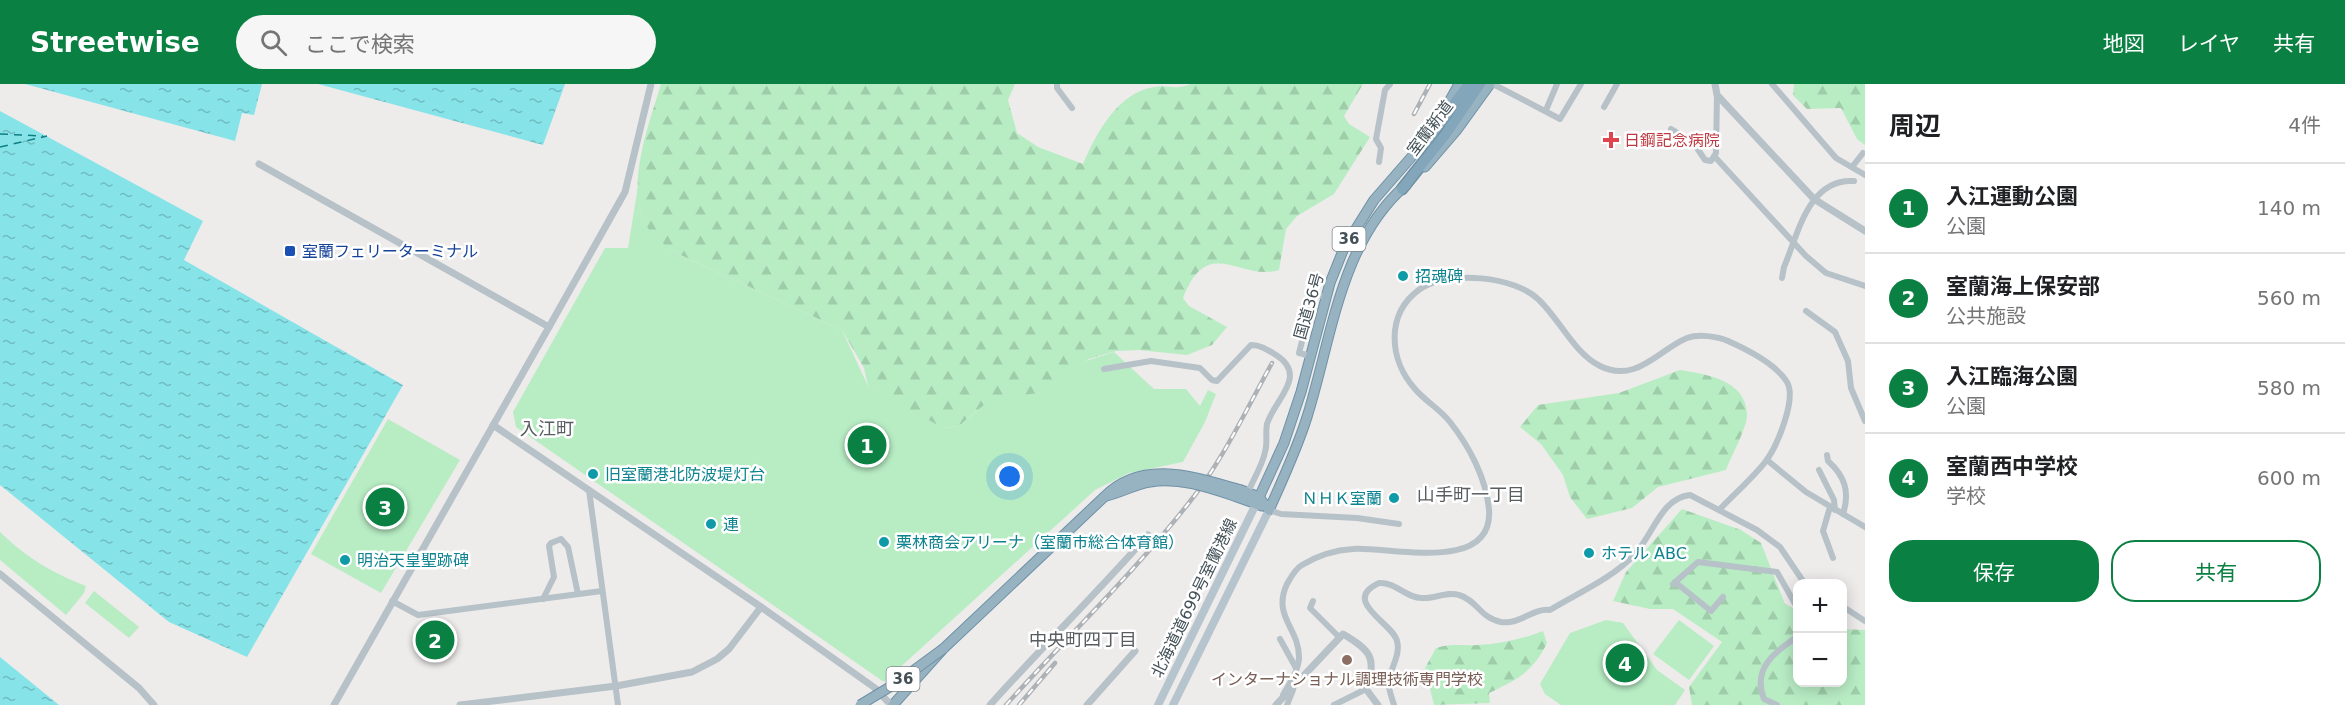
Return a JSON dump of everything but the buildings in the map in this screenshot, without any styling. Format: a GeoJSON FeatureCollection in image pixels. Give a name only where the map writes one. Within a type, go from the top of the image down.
{"type":"FeatureCollection","features":[{"type":"Feature","properties":{"kind":"highway","name":"室蘭新道"},"geometry":{"type":"LineString","coordinates":[[1425,143],[1466,89],[1480,84]]}},
{"type":"Feature","properties":{"kind":"highway","name":"国道36号"},"geometry":{"type":"LineString","coordinates":[[1269,510],[1294,455],[1307,418],[1352,262],[1375,221],[1401,189],[1435,157],[1492,84]]}},
{"type":"Feature","properties":{"kind":"highway","name":"室蘭新道"},"geometry":{"type":"LineString","coordinates":[[1401,189],[1445,135],[1466,89]]}},
{"type":"Feature","properties":{"kind":"highway","name":"国道36号"},"geometry":{"type":"LineString","coordinates":[[1258,500],[1284,443],[1311,356],[1326,297],[1344,248],[1363,215],[1425,143]]}},
{"type":"Feature","properties":{"kind":"highway","name":"36"},"geometry":{"type":"LineString","coordinates":[[892,705],[943,649],[1112,489],[1127,481],[1162,473],[1191,476],[1258,500]]}},
{"type":"Feature","properties":{"kind":"highway"},"geometry":{"type":"LineString","coordinates":[[1258,500],[1269,510]]}},
{"type":"Feature","properties":{"kind":"highway","name":"36"},"geometry":{"type":"LineString","coordinates":[[860,705],[898,682],[943,649]]}},
{"type":"Feature","properties":{"kind":"main road","name":"北海道道699号室蘭港線"},"geometry":{"type":"LineString","coordinates":[[1158,705],[1258,500]]}},
{"type":"Feature","properties":{"kind":"main road","name":"北海道道699号室蘭港線"},"geometry":{"type":"LineString","coordinates":[[1173,705],[1269,510]]}},
{"type":"Feature","properties":{"kind":"street"},"geometry":{"type":"LineString","coordinates":[[334,705],[625,192],[651,84]]}},
{"type":"Feature","properties":{"kind":"street"},"geometry":{"type":"LineString","coordinates":[[1057,84],[1057,88],[1072,108]]}},
{"type":"Feature","properties":{"kind":"street"},"geometry":{"type":"LineString","coordinates":[[1379,162],[1381,148],[1376,139],[1382,101],[1390,84]]}},
{"type":"Feature","properties":{"kind":"street"},"geometry":{"type":"LineString","coordinates":[[1492,84],[1560,119],[1581,84]]}},
{"type":"Feature","properties":{"kind":"street"},"geometry":{"type":"LineString","coordinates":[[1546,110],[1557,84]]}},
{"type":"Feature","properties":{"kind":"street"},"geometry":{"type":"LineString","coordinates":[[1604,107],[1617,84]]}},
{"type":"Feature","properties":{"kind":"street"},"geometry":{"type":"LineString","coordinates":[[1715,84],[1717,95],[1715,157],[1794,243],[1826,273],[1865,286]]}},
{"type":"Feature","properties":{"kind":"street"},"geometry":{"type":"LineString","coordinates":[[1772,84],[1836,158],[1865,175]]}},
{"type":"Feature","properties":{"kind":"street"},"geometry":{"type":"LineString","coordinates":[[1717,95],[1814,199],[1865,231]]}},
{"type":"Feature","properties":{"kind":"street"},"geometry":{"type":"LineString","coordinates":[[1671,129],[1693,142],[1705,160],[1711,161],[1715,157]]}},
{"type":"Feature","properties":{"kind":"street"},"geometry":{"type":"LineString","coordinates":[[1852,167],[1863,153]]}},
{"type":"Feature","properties":{"kind":"street"},"geometry":{"type":"LineString","coordinates":[[259,164],[549,327]]}},
{"type":"Feature","properties":{"kind":"street"},"geometry":{"type":"LineString","coordinates":[[1782,278],[1784,267],[1807,208],[1814,199],[1836,183],[1854,181]]}},
{"type":"Feature","properties":{"kind":"street"},"geometry":{"type":"LineString","coordinates":[[1278,704],[1299,662],[1298,644],[1281,606],[1284,592],[1298,567],[1321,555],[1352,549],[1431,554],[1462,549],[1477,540],[1485,530],[1489,511],[1481,475],[1449,421],[1415,390],[1401,370],[1394,350],[1395,326],[1405,306],[1419,290],[1437,281],[1461,276],[1513,286],[1536,296],[1588,358],[1602,367],[1619,371],[1635,368],[1662,355],[1688,338],[1712,336],[1755,355],[1787,382],[1790,395],[1785,421],[1767,460],[1720,508]]}},
{"type":"Feature","properties":{"kind":"street"},"geometry":{"type":"LineString","coordinates":[[1806,311],[1835,332],[1848,361],[1851,387],[1865,421]]}},
{"type":"Feature","properties":{"kind":"street"},"geometry":{"type":"LineString","coordinates":[[1104,369],[1151,361],[1200,368],[1212,380],[1217,381],[1251,345],[1260,346],[1284,361],[1289,366],[1290,374],[1286,391],[1267,424],[1266,451],[1243,495]]}},
{"type":"Feature","properties":{"kind":"street"},"geometry":{"type":"LineString","coordinates":[[493,424],[761,607],[875,688],[892,705]]}},
{"type":"Feature","properties":{"kind":"street"},"geometry":{"type":"LineString","coordinates":[[1827,455],[1828,461],[1839,471],[1846,485],[1846,504],[1843,514]]}},
{"type":"Feature","properties":{"kind":"street"},"geometry":{"type":"LineString","coordinates":[[1767,460],[1806,492],[1865,527]]}},
{"type":"Feature","properties":{"kind":"street"},"geometry":{"type":"LineString","coordinates":[[1819,470],[1834,500],[1823,531],[1833,558]]}},
{"type":"Feature","properties":{"kind":"street"},"geometry":{"type":"LineString","coordinates":[[589,490],[618,705]]}},
{"type":"Feature","properties":{"kind":"street"},"geometry":{"type":"LineString","coordinates":[[1394,705],[1388,685],[1397,657],[1397,640],[1391,628],[1368,610],[1367,595],[1374,585],[1384,583],[1392,585],[1412,596],[1423,598],[1458,594],[1470,600],[1481,613],[1489,618],[1510,622],[1541,609],[1550,610],[1622,565],[1636,554],[1667,507],[1676,499],[1690,495],[1720,508],[1780,547],[1802,579]]}},
{"type":"Feature","properties":{"kind":"street"},"geometry":{"type":"LineString","coordinates":[[1269,510],[1281,514],[1357,518],[1399,524]]}},
{"type":"Feature","properties":{"kind":"street"},"geometry":{"type":"LineString","coordinates":[[990,705],[1039,650],[1086,605],[1148,535]]}},
{"type":"Feature","properties":{"kind":"street"},"geometry":{"type":"LineString","coordinates":[[543,599],[554,578],[549,546],[561,539],[568,547],[578,594]]}},
{"type":"Feature","properties":{"kind":"street"},"geometry":{"type":"LineString","coordinates":[[1723,597],[1711,611],[1674,583],[1698,562],[1777,572],[1793,602]]}},
{"type":"Feature","properties":{"kind":"street"},"geometry":{"type":"LineString","coordinates":[[0,574],[140,688],[154,705]]}},
{"type":"Feature","properties":{"kind":"street"},"geometry":{"type":"LineString","coordinates":[[392,601],[418,615],[602,591]]}},
{"type":"Feature","properties":{"kind":"street"},"geometry":{"type":"LineString","coordinates":[[1314,604],[1313,614],[1340,638]]}},
{"type":"Feature","properties":{"kind":"street"},"geometry":{"type":"LineString","coordinates":[[460,705],[616,686],[692,672],[729,649],[761,607]]}},
{"type":"Feature","properties":{"kind":"street"},"geometry":{"type":"LineString","coordinates":[[1847,609],[1865,621]]}},
{"type":"Feature","properties":{"kind":"street"},"geometry":{"type":"LineString","coordinates":[[1278,704],[1343,634],[1362,646],[1372,658],[1372,673],[1366,689],[1334,705]]}},
{"type":"Feature","properties":{"kind":"street"},"geometry":{"type":"LineString","coordinates":[[1280,639],[1296,668]]}},
{"type":"Feature","properties":{"kind":"street"},"geometry":{"type":"LineString","coordinates":[[1776,705],[1764,699],[1759,685],[1763,668],[1779,649],[1793,639]]}},
{"type":"Feature","properties":{"kind":"street"},"geometry":{"type":"LineString","coordinates":[[1087,705],[1135,651]]}},
{"type":"Feature","properties":{"kind":"street"},"geometry":{"type":"LineString","coordinates":[[1366,689],[1378,705]]}},
{"type":"Feature","properties":{"kind":"street"},"geometry":{"type":"LineString","coordinates":[[1287,705],[1293,690]]}},
{"type":"Feature","properties":{"kind":"green space"},"geometry":{"type":"Polygon","coordinates":[[[661,84],[1015,84],[1008,100],[1017,133],[1038,147],[1083,164],[1101,128],[1119,106],[1129,97],[1154,87],[1179,87],[1191,84],[1363,84],[1344,116],[1349,124],[1370,137],[1334,194],[1297,216],[1286,229],[1279,270],[1265,272],[1226,264],[1214,264],[1203,268],[1193,279],[1183,298],[1189,306],[1227,327],[1212,345],[1187,355],[1139,350],[1116,351],[1089,359],[1039,393],[979,409],[959,426],[943,428],[933,425],[868,386],[864,368],[842,330],[674,252],[651,235],[642,216],[638,198],[638,178],[640,159],[661,84]]]}},
{"type":"Feature","properties":{"kind":"green space"},"geometry":{"type":"Polygon","coordinates":[[[1794,84],[1865,84],[1865,145],[1857,139],[1841,108],[1807,109],[1793,95],[1794,84]]]}},
{"type":"Feature","properties":{"kind":"green space"},"geometry":{"type":"Polygon","coordinates":[[[639,180],[639,205],[644,222],[664,244],[674,252],[842,330],[868,386],[943,428],[959,426],[991,399],[1039,393],[1064,368],[1114,352],[1154,389],[1186,389],[1200,406],[1208,390],[1216,394],[1205,422],[1183,462],[1129,473],[1095,490],[884,682],[516,427],[513,412],[605,248],[628,248],[639,180]]]}},
{"type":"Feature","properties":{"kind":"green space"},"geometry":{"type":"Polygon","coordinates":[[[1680,370],[1723,381],[1740,393],[1745,403],[1747,419],[1726,470],[1658,487],[1632,508],[1587,519],[1570,497],[1563,475],[1541,444],[1520,427],[1538,405],[1619,393],[1680,370]]]}},
{"type":"Feature","properties":{"kind":"green space"},"geometry":{"type":"Polygon","coordinates":[[[388,419],[460,460],[381,593],[311,554],[388,419]]]}},
{"type":"Feature","properties":{"kind":"green space"},"geometry":{"type":"Polygon","coordinates":[[[1682,509],[1741,530],[1761,543],[1785,604],[1793,608],[1793,687],[1847,687],[1847,629],[1865,630],[1865,705],[1692,705],[1689,687],[1722,642],[1673,609],[1650,609],[1613,601],[1626,572],[1682,509]]]}},
{"type":"Feature","properties":{"kind":"green space"},"geometry":{"type":"Polygon","coordinates":[[[0,532],[40,564],[86,586],[84,593],[66,615],[0,560],[0,532]]]}},
{"type":"Feature","properties":{"kind":"green space"},"geometry":{"type":"Polygon","coordinates":[[[94,591],[139,627],[129,638],[85,603],[94,591]]]}},
{"type":"Feature","properties":{"kind":"green space"},"geometry":{"type":"Polygon","coordinates":[[[1606,620],[1623,623],[1657,670],[1685,690],[1675,705],[1561,705],[1545,694],[1540,684],[1570,633],[1606,620]]]}},
{"type":"Feature","properties":{"kind":"green space"},"geometry":{"type":"Polygon","coordinates":[[[1679,620],[1714,646],[1689,680],[1653,654],[1679,620]]]}},
{"type":"Feature","properties":{"kind":"green space"},"geometry":{"type":"Polygon","coordinates":[[[1543,631],[1547,643],[1542,653],[1523,674],[1489,693],[1490,703],[1434,705],[1425,668],[1436,648],[1503,642],[1543,631]]]}},
{"type":"Feature","properties":{"kind":"water"},"geometry":{"type":"Polygon","coordinates":[[[25,84],[262,84],[254,115],[242,113],[235,141],[25,84]]]}},
{"type":"Feature","properties":{"kind":"water"},"geometry":{"type":"Polygon","coordinates":[[[318,84],[565,84],[543,145],[318,84]]]}},
{"type":"Feature","properties":{"kind":"water"},"geometry":{"type":"Polygon","coordinates":[[[0,111],[203,221],[184,260],[403,385],[247,657],[169,622],[0,485],[0,111]]]}},
{"type":"Feature","properties":{"kind":"water"},"geometry":{"type":"Polygon","coordinates":[[[0,657],[59,705],[0,705],[0,657]]]}},
{"type":"Feature","properties":{"kind":"ferry route"},"geometry":{"type":"LineString","coordinates":[[0,134],[43,136]]}},
{"type":"Feature","properties":{"kind":"ferry route"},"geometry":{"type":"LineString","coordinates":[[0,147],[47,136]]}},
{"type":"Feature","properties":{"kind":"railway"},"geometry":{"type":"LineString","coordinates":[[1414,114],[1430,84]]}},
{"type":"Feature","properties":{"kind":"railway"},"geometry":{"type":"LineString","coordinates":[[1006,705],[1122,581],[1188,504],[1223,453],[1272,363]]}},
{"type":"Feature","properties":{"kind":"railway"},"geometry":{"type":"LineString","coordinates":[[1019,705],[1055,663]]}},
{"type":"Feature","properties":{"kind":"place","name":"日鋼記念病院"},"geometry":{"type":"Point","coordinates":[1611,140]}},
{"type":"Feature","properties":{"kind":"place","name":"室蘭フェリーターミナル"},"geometry":{"type":"Point","coordinates":[290,251]}},
{"type":"Feature","properties":{"kind":"place","name":"招魂碑"},"geometry":{"type":"Point","coordinates":[1403,276]}},
{"type":"Feature","properties":{"kind":"place","name":"入江運動公園"},"geometry":{"type":"Point","coordinates":[867,445]}},
{"type":"Feature","properties":{"kind":"place","name":"旧室蘭港北防波堤灯台"},"geometry":{"type":"Point","coordinates":[593,474]}},
{"type":"Feature","properties":{"kind":"place","name":"ＮＨＫ室蘭"},"geometry":{"type":"Point","coordinates":[1394,498]}},
{"type":"Feature","properties":{"kind":"place","name":"入江臨海公園"},"geometry":{"type":"Point","coordinates":[385,507]}},
{"type":"Feature","properties":{"kind":"place","name":"連"},"geometry":{"type":"Point","coordinates":[711,524]}},
{"type":"Feature","properties":{"kind":"place","name":"栗林商会アリーナ（室蘭市総合体育館）"},"geometry":{"type":"Point","coordinates":[884,542]}},
{"type":"Feature","properties":{"kind":"place","name":"ホテル ABC"},"geometry":{"type":"Point","coordinates":[1589,553]}},
{"type":"Feature","properties":{"kind":"place","name":"明治天皇聖跡碑"},"geometry":{"type":"Point","coordinates":[345,560]}},
{"type":"Feature","properties":{"kind":"place","name":"室蘭海上保安部"},"geometry":{"type":"Point","coordinates":[435,640]}},
{"type":"Feature","properties":{"kind":"place","name":"インターナショナル調理技術専門学校"},"geometry":{"type":"Point","coordinates":[1347,660]}},
{"type":"Feature","properties":{"kind":"place","name":"室蘭西中学校"},"geometry":{"type":"Point","coordinates":[1625,663]}},
{"type":"Feature","properties":{"kind":"district","name":"入江町"},"geometry":{"type":"Point","coordinates":[547,428]}},
{"type":"Feature","properties":{"kind":"district","name":"山手町一丁目"},"geometry":{"type":"Point","coordinates":[1471,494]}},
{"type":"Feature","properties":{"kind":"district","name":"中央町四丁目"},"geometry":{"type":"Point","coordinates":[1083,639]}}]}
